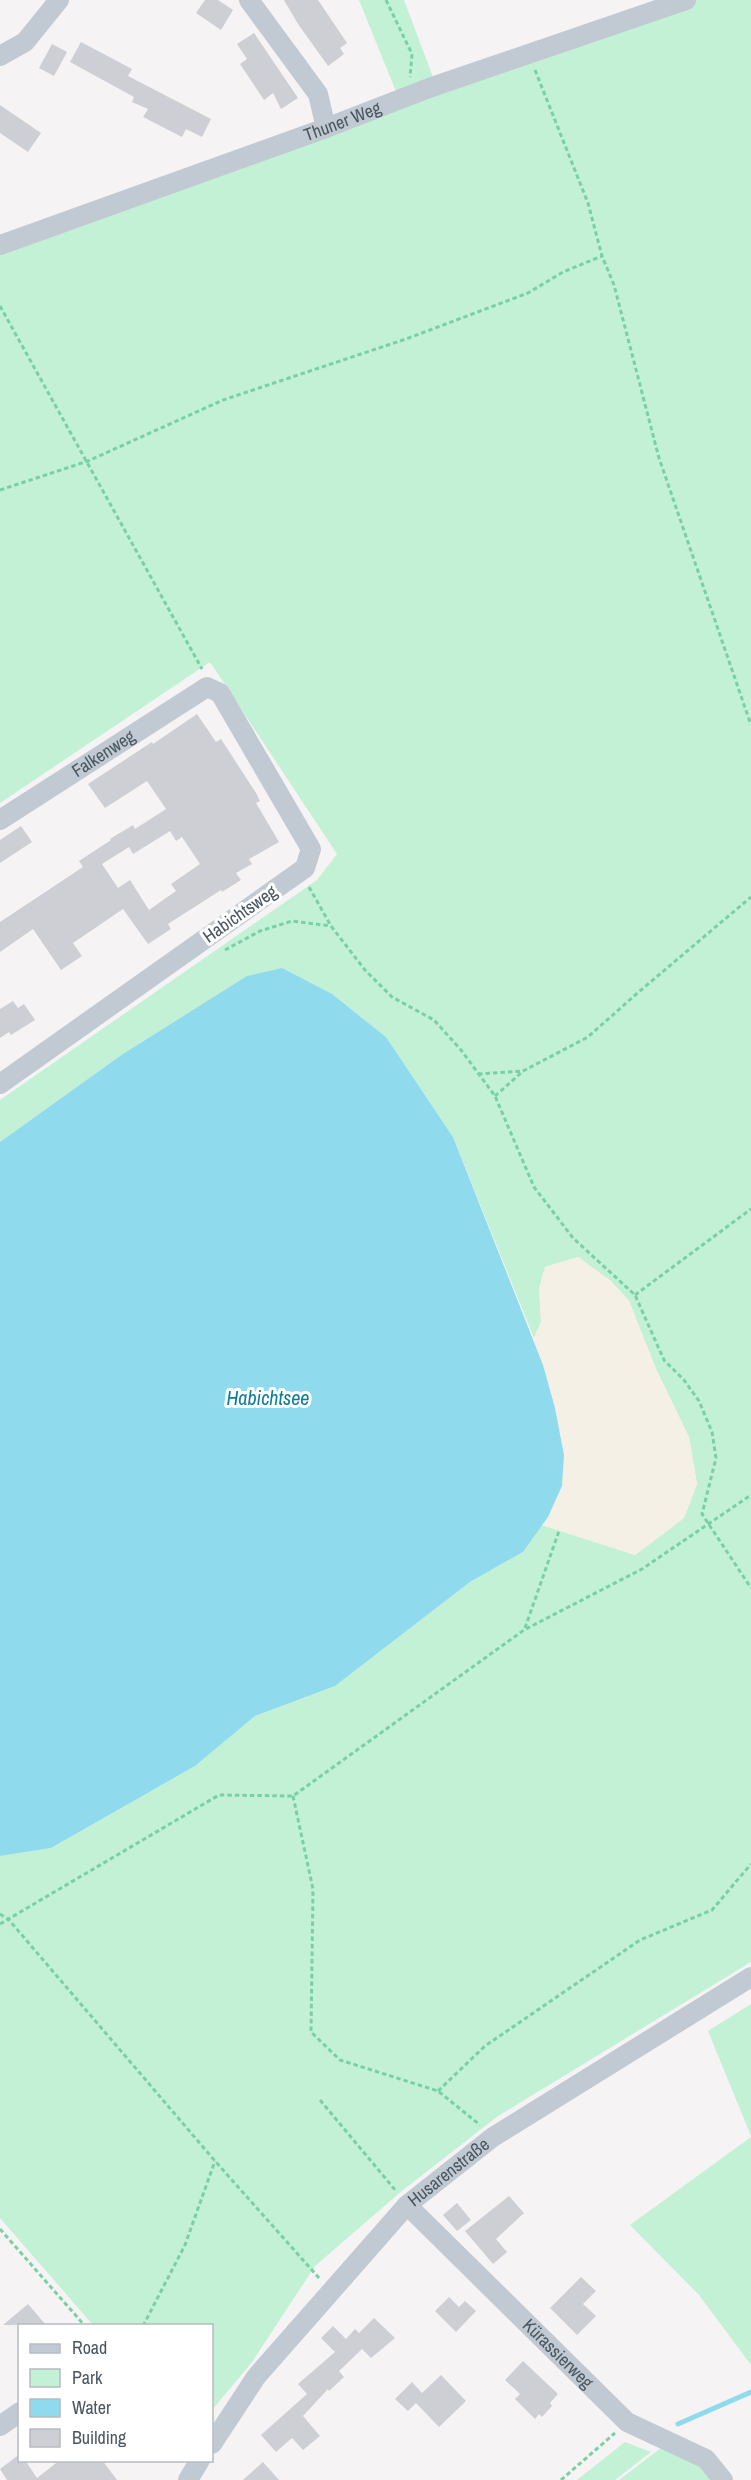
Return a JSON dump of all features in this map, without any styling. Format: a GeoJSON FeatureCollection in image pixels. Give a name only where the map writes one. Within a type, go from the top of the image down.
{"type":"FeatureCollection","features":[{"type":"Feature","properties":{"kind":"street"},"geometry":{"type":"LineString","coordinates":[[0,56],[25,42],[59,0]]}},
{"type":"Feature","properties":{"kind":"street"},"geometry":{"type":"LineString","coordinates":[[249,0],[318,94],[326,128]]}},
{"type":"Feature","properties":{"kind":"street","name":"Thuner Weg"},"geometry":{"type":"LineString","coordinates":[[0,245],[326,128],[429,88],[686,0]]}},
{"type":"Feature","properties":{"kind":"street"},"geometry":{"type":"LineString","coordinates":[[207,687],[220,693],[311,849],[305,868]]}},
{"type":"Feature","properties":{"kind":"street","name":"Falkenweg"},"geometry":{"type":"LineString","coordinates":[[0,820],[207,687]]}},
{"type":"Feature","properties":{"kind":"street","name":"Habichtsweg"},"geometry":{"type":"LineString","coordinates":[[0,1084],[305,868]]}},
{"type":"Feature","properties":{"kind":"street","name":"Husarenstraße"},"geometry":{"type":"LineString","coordinates":[[213,2442],[256,2377],[407,2205],[493,2137],[751,1977]]}},
{"type":"Feature","properties":{"kind":"street","name":"Kürassierweg"},"geometry":{"type":"LineString","coordinates":[[407,2205],[627,2422],[706,2459],[723,2480]]}},
{"type":"Feature","properties":{"kind":"street"},"geometry":{"type":"LineString","coordinates":[[0,2426],[18,2413]]}},
{"type":"Feature","properties":{"kind":"street"},"geometry":{"type":"LineString","coordinates":[[188,2480],[199,2462]]}},
{"type":"Feature","properties":{"kind":"path"},"geometry":{"type":"LineString","coordinates":[[387,0],[412,54],[410,78],[429,88]]}},
{"type":"Feature","properties":{"kind":"path"},"geometry":{"type":"LineString","coordinates":[[528,54],[588,202],[602,256],[614,285],[659,458],[751,725]]}},
{"type":"Feature","properties":{"kind":"path"},"geometry":{"type":"LineString","coordinates":[[0,490],[88,461],[223,400],[406,339],[528,293],[563,272],[602,256]]}},
{"type":"Feature","properties":{"kind":"path"},"geometry":{"type":"LineString","coordinates":[[0,306],[207,678],[207,687]]}},
{"type":"Feature","properties":{"kind":"path"},"geometry":{"type":"LineString","coordinates":[[305,868],[311,893],[331,926],[365,970],[392,998],[434,1020],[461,1050],[495,1096],[534,1187],[573,1239],[635,1295],[664,1360],[684,1380],[699,1401],[712,1432],[716,1458],[702,1514],[751,1587]]}},
{"type":"Feature","properties":{"kind":"path"},"geometry":{"type":"LineString","coordinates":[[495,1096],[523,1071],[588,1037],[751,897]]}},
{"type":"Feature","properties":{"kind":"path"},"geometry":{"type":"LineString","coordinates":[[223,951],[260,931],[292,921],[331,926]]}},
{"type":"Feature","properties":{"kind":"path"},"geometry":{"type":"LineString","coordinates":[[478,1074],[523,1071]]}},
{"type":"Feature","properties":{"kind":"path"},"geometry":{"type":"LineString","coordinates":[[635,1295],[751,1209]]}},
{"type":"Feature","properties":{"kind":"path"},"geometry":{"type":"LineString","coordinates":[[0,1924],[219,1796],[293,1796],[524,1630],[642,1569],[751,1495]]}},
{"type":"Feature","properties":{"kind":"path"},"geometry":{"type":"LineString","coordinates":[[524,1630],[559,1531]]}},
{"type":"Feature","properties":{"kind":"path"},"geometry":{"type":"LineString","coordinates":[[293,1796],[313,1889],[311,2032],[340,2060],[438,2091],[493,2137]]}},
{"type":"Feature","properties":{"kind":"path"},"geometry":{"type":"LineString","coordinates":[[438,2091],[485,2046],[640,1940],[712,1910],[751,1864]]}},
{"type":"Feature","properties":{"kind":"path"},"geometry":{"type":"LineString","coordinates":[[0,1914],[9,1920],[215,2161],[331,2290]]}},
{"type":"Feature","properties":{"kind":"path"},"geometry":{"type":"LineString","coordinates":[[320,2100],[407,2205]]}},
{"type":"Feature","properties":{"kind":"path"},"geometry":{"type":"LineString","coordinates":[[144,2324],[185,2244],[215,2161]]}},
{"type":"Feature","properties":{"kind":"path"},"geometry":{"type":"LineString","coordinates":[[0,2229],[84,2324]]}},
{"type":"Feature","properties":{"kind":"path"},"geometry":{"type":"LineString","coordinates":[[561,2480],[627,2422]]}},
{"type":"Feature","properties":{"kind":"green space"},"geometry":{"type":"Polygon","coordinates":[[[359,0],[404,0],[436,85],[686,0],[751,0],[751,1962],[498,2116],[403,2190],[315,2266],[252,2362],[213,2409],[213,2324],[92,2324],[0,2218],[0,1856],[51,1848],[195,1766],[255,1716],[335,1686],[470,1582],[523,1552],[542,1525],[635,1555],[684,1518],[697,1484],[689,1437],[656,1369],[629,1301],[611,1281],[578,1257],[545,1267],[539,1289],[541,1322],[534,1338],[453,1137],[386,1037],[332,994],[120,1056],[0,1142],[0,1100],[317,880],[337,854],[210,662],[0,803],[0,248],[399,99],[359,0]]]}},
{"type":"Feature","properties":{"kind":"green space"},"geometry":{"type":"Polygon","coordinates":[[[751,2004],[751,2136],[708,2031],[751,2004]]]}},
{"type":"Feature","properties":{"kind":"green space"},"geometry":{"type":"Polygon","coordinates":[[[751,2137],[751,2365],[699,2295],[630,2225],[751,2137]]]}},
{"type":"Feature","properties":{"kind":"green space"},"geometry":{"type":"Polygon","coordinates":[[[625,2442],[651,2452],[615,2480],[577,2480],[625,2442]]]}},
{"type":"Feature","properties":{"kind":"green space"},"geometry":{"type":"Polygon","coordinates":[[[661,2448],[700,2463],[715,2480],[619,2480],[661,2448]]]}},
{"type":"Feature","properties":{"kind":"sand"},"geometry":{"type":"Polygon","coordinates":[[[578,1257],[611,1281],[629,1301],[656,1369],[689,1437],[697,1484],[684,1518],[635,1555],[542,1525],[548,1517],[564,1455],[555,1408],[534,1338],[541,1322],[539,1289],[545,1267],[578,1257]]]}},
{"type":"Feature","properties":{"kind":"water","name":"Habichtsee"},"geometry":{"type":"Polygon","coordinates":[[[282,968],[332,994],[386,1037],[453,1137],[543,1365],[555,1408],[564,1455],[562,1486],[548,1517],[523,1552],[470,1582],[335,1686],[255,1716],[195,1766],[51,1848],[0,1856],[0,1142],[120,1056],[247,976],[282,968]]]}},
{"type":"Feature","properties":{"kind":"building"},"geometry":{"type":"Polygon","coordinates":[[[205,0],[218,0],[233,10],[221,30],[196,13],[205,0]]]}},
{"type":"Feature","properties":{"kind":"building"},"geometry":{"type":"Polygon","coordinates":[[[284,0],[318,0],[347,43],[340,48],[344,54],[328,66],[284,0]]]}},
{"type":"Feature","properties":{"kind":"building"},"geometry":{"type":"Polygon","coordinates":[[[254,33],[298,98],[281,109],[273,93],[264,100],[240,64],[247,59],[237,44],[254,33]]]}},
{"type":"Feature","properties":{"kind":"building"},"geometry":{"type":"Polygon","coordinates":[[[81,42],[132,69],[128,76],[211,119],[202,137],[186,129],[182,137],[143,117],[148,109],[132,102],[134,97],[70,62],[81,42]]]}},
{"type":"Feature","properties":{"kind":"building"},"geometry":{"type":"Polygon","coordinates":[[[52,44],[67,52],[54,76],[39,68],[52,44]]]}},
{"type":"Feature","properties":{"kind":"building"},"geometry":{"type":"Polygon","coordinates":[[[0,105],[41,133],[28,152],[0,133],[0,105]]]}},
{"type":"Feature","properties":{"kind":"building"},"geometry":{"type":"Polygon","coordinates":[[[197,714],[216,742],[221,739],[256,793],[260,801],[256,803],[279,842],[249,859],[252,864],[236,873],[241,880],[168,924],[171,929],[148,944],[123,909],[73,943],[82,956],[61,970],[33,929],[0,952],[0,922],[83,867],[79,861],[110,839],[133,825],[135,829],[166,809],[147,781],[105,808],[88,784],[152,742],[153,744],[197,714]],[[170,831],[133,854],[129,847],[102,864],[118,888],[130,880],[149,910],[176,891],[171,884],[200,864],[182,837],[176,841],[170,831]]]}},
{"type":"Feature","properties":{"kind":"building"},"geometry":{"type":"Polygon","coordinates":[[[21,826],[32,842],[0,863],[0,840],[21,826]]]}},
{"type":"Feature","properties":{"kind":"building"},"geometry":{"type":"Polygon","coordinates":[[[13,1001],[18,1008],[24,1004],[35,1020],[11,1035],[9,1032],[0,1038],[0,1009],[13,1001]]]}},
{"type":"Feature","properties":{"kind":"building"},"geometry":{"type":"Polygon","coordinates":[[[509,2196],[524,2213],[496,2239],[507,2252],[493,2264],[465,2231],[509,2196]]]}},
{"type":"Feature","properties":{"kind":"building"},"geometry":{"type":"Polygon","coordinates":[[[457,2203],[471,2220],[457,2231],[443,2215],[457,2203]]]}},
{"type":"Feature","properties":{"kind":"building"},"geometry":{"type":"Polygon","coordinates":[[[581,2277],[596,2291],[583,2304],[596,2316],[577,2335],[550,2308],[581,2277]]]}},
{"type":"Feature","properties":{"kind":"building"},"geometry":{"type":"Polygon","coordinates":[[[449,2297],[459,2307],[465,2301],[476,2311],[456,2332],[435,2311],[449,2297]]]}},
{"type":"Feature","properties":{"kind":"building"},"geometry":{"type":"Polygon","coordinates":[[[28,2304],[45,2324],[18,2324],[3,2325],[28,2304]]]}},
{"type":"Feature","properties":{"kind":"building"},"geometry":{"type":"Polygon","coordinates":[[[374,2318],[395,2338],[371,2358],[362,2349],[339,2371],[344,2377],[329,2391],[328,2389],[303,2416],[320,2436],[303,2450],[292,2438],[276,2452],[261,2435],[307,2394],[298,2384],[335,2352],[321,2338],[333,2326],[346,2339],[355,2329],[359,2333],[374,2318]]]}},
{"type":"Feature","properties":{"kind":"building"},"geometry":{"type":"Polygon","coordinates":[[[523,2361],[558,2394],[550,2403],[552,2406],[542,2417],[539,2414],[535,2419],[515,2399],[520,2394],[505,2380],[523,2361]]]}},
{"type":"Feature","properties":{"kind":"building"},"geometry":{"type":"Polygon","coordinates":[[[441,2375],[466,2401],[439,2427],[416,2403],[408,2411],[395,2399],[412,2382],[422,2393],[441,2375]]]}},
{"type":"Feature","properties":{"kind":"building"},"geometry":{"type":"Polygon","coordinates":[[[18,2456],[18,2462],[26,2462],[37,2478],[57,2462],[104,2462],[117,2480],[7,2480],[0,2469],[18,2456]]]}},
{"type":"Feature","properties":{"kind":"building"},"geometry":{"type":"Polygon","coordinates":[[[263,2462],[279,2480],[243,2480],[263,2462]]]}},
{"type":"Feature","properties":{"kind":"waterway"},"geometry":{"type":"LineString","coordinates":[[678,2424],[751,2392]]}}]}
